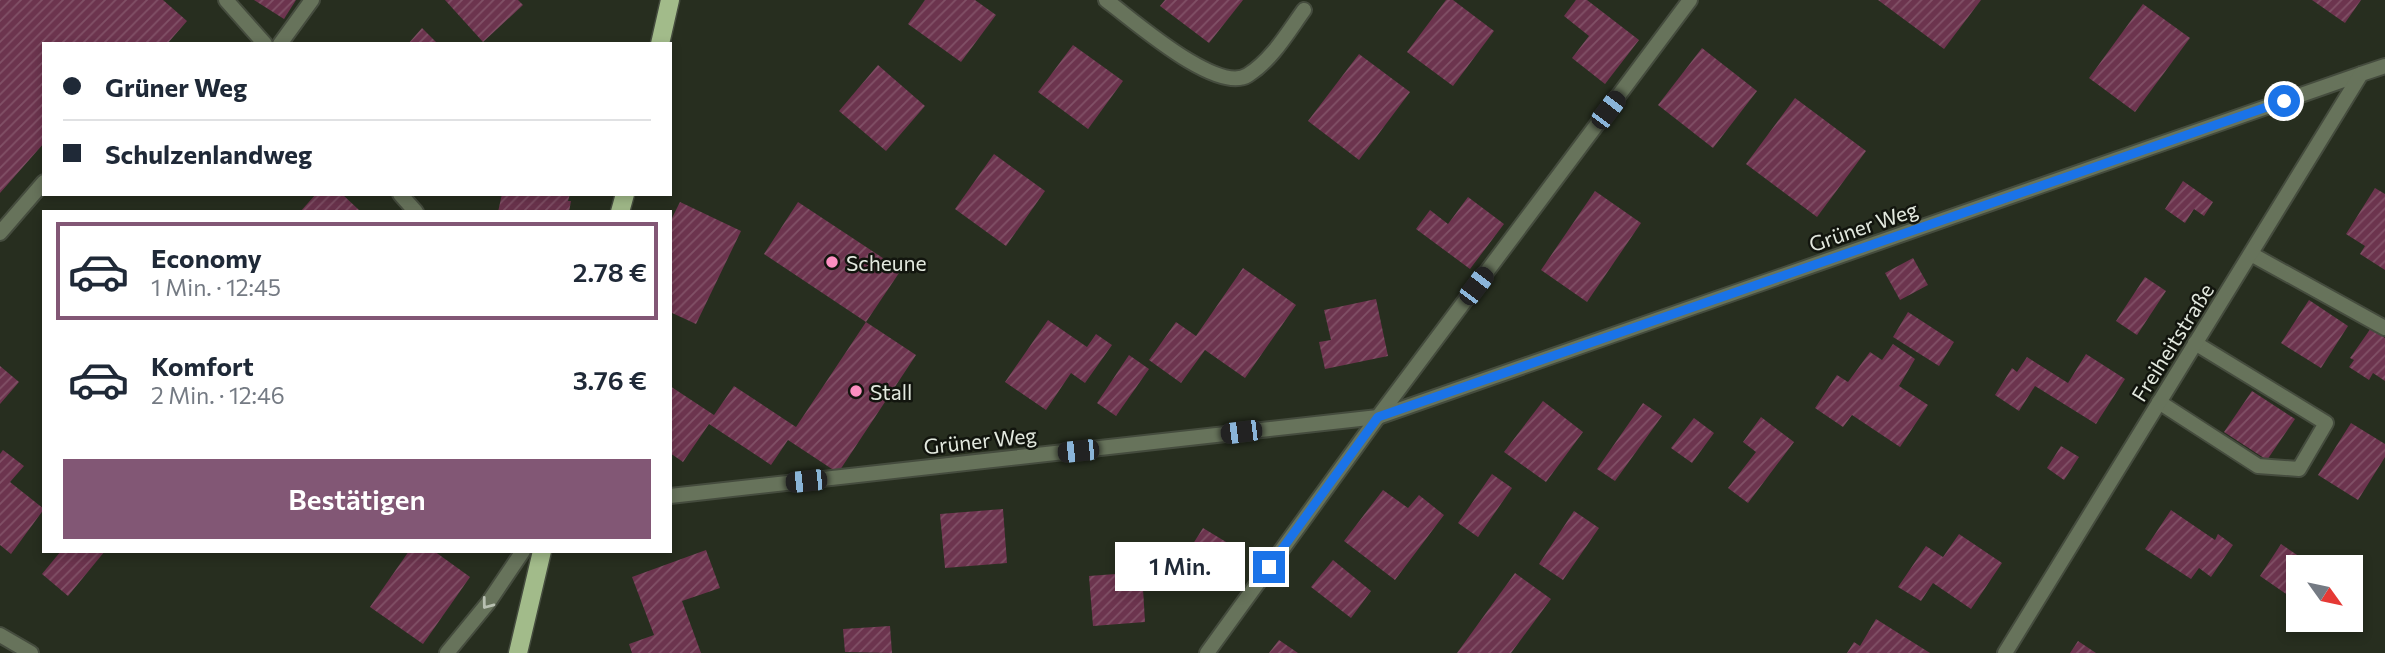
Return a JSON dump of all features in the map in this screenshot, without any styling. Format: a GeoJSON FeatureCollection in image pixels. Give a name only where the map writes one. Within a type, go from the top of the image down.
{"type":"FeatureCollection","features":[{"type":"Feature","properties":{"kind":"main road"},"geometry":{"type":"LineString","coordinates":[[660,42],[670,0]]}},
{"type":"Feature","properties":{"kind":"main road"},"geometry":{"type":"LineString","coordinates":[[518,653],[542,553]]}},
{"type":"Feature","properties":{"kind":"street"},"geometry":{"type":"LineString","coordinates":[[226,0],[263,42]]}},
{"type":"Feature","properties":{"kind":"street"},"geometry":{"type":"LineString","coordinates":[[282,42],[312,0]]}},
{"type":"Feature","properties":{"kind":"street"},"geometry":{"type":"LineString","coordinates":[[1106,0],[1198,67],[1229,80],[1246,77],[1270,56],[1304,10]]}},
{"type":"Feature","properties":{"kind":"street"},"geometry":{"type":"LineString","coordinates":[[1207,653],[1378,417],[1690,0]]}},
{"type":"Feature","properties":{"kind":"street"},"geometry":{"type":"LineString","coordinates":[[2361,74],[2385,66]]}},
{"type":"Feature","properties":{"kind":"street","name":"Grüner Weg"},"geometry":{"type":"LineString","coordinates":[[672,496],[1378,417],[2361,74]]}},
{"type":"Feature","properties":{"kind":"street","name":"Freiheitstraße"},"geometry":{"type":"LineString","coordinates":[[2005,653],[2361,74]]}},
{"type":"Feature","properties":{"kind":"street"},"geometry":{"type":"LineString","coordinates":[[0,233],[42,184]]}},
{"type":"Feature","properties":{"kind":"street"},"geometry":{"type":"LineString","coordinates":[[402,196],[414,210]]}},
{"type":"Feature","properties":{"kind":"street"},"geometry":{"type":"LineString","coordinates":[[2251,254],[2385,328]]}},
{"type":"Feature","properties":{"kind":"street"},"geometry":{"type":"LineString","coordinates":[[2159,402],[2258,466],[2299,470],[2326,423],[2195,343]]}},
{"type":"Feature","properties":{"kind":"street"},"geometry":{"type":"LineString","coordinates":[[447,653],[488,603],[522,553]]}},
{"type":"Feature","properties":{"kind":"street"},"geometry":{"type":"LineString","coordinates":[[0,635],[31,653]]}},
{"type":"Feature","properties":{"kind":"building"},"geometry":{"type":"Polygon","coordinates":[[[0,0],[163,0],[187,21],[169,42],[42,42],[42,145],[0,193],[0,0]]]}},
{"type":"Feature","properties":{"kind":"building"},"geometry":{"type":"Polygon","coordinates":[[[254,0],[296,0],[284,19],[254,0]]]}},
{"type":"Feature","properties":{"kind":"building"},"geometry":{"type":"Polygon","coordinates":[[[445,0],[518,0],[523,5],[483,42],[445,0]]]}},
{"type":"Feature","properties":{"kind":"building"},"geometry":{"type":"Polygon","coordinates":[[[925,0],[975,0],[996,15],[961,62],[908,24],[925,0]]]}},
{"type":"Feature","properties":{"kind":"building"},"geometry":{"type":"Polygon","coordinates":[[[1165,0],[1243,0],[1209,43],[1160,6],[1165,0]]]}},
{"type":"Feature","properties":{"kind":"building"},"geometry":{"type":"Polygon","coordinates":[[[1446,0],[1453,0],[1494,31],[1453,86],[1407,52],[1446,0]]]}},
{"type":"Feature","properties":{"kind":"building"},"geometry":{"type":"Polygon","coordinates":[[[1576,0],[1587,0],[1639,40],[1605,84],[1572,58],[1589,36],[1564,16],[1576,0]]]}},
{"type":"Feature","properties":{"kind":"building"},"geometry":{"type":"Polygon","coordinates":[[[1878,0],[1981,0],[1944,49],[1878,0]]]}},
{"type":"Feature","properties":{"kind":"building"},"geometry":{"type":"Polygon","coordinates":[[[2312,0],[2361,0],[2345,23],[2312,0]]]}},
{"type":"Feature","properties":{"kind":"building"},"geometry":{"type":"Polygon","coordinates":[[[2143,4],[2190,38],[2135,112],[2089,78],[2143,4]]]}},
{"type":"Feature","properties":{"kind":"building"},"geometry":{"type":"Polygon","coordinates":[[[422,28],[436,42],[410,42],[422,28]]]}},
{"type":"Feature","properties":{"kind":"building"},"geometry":{"type":"Polygon","coordinates":[[[1073,45],[1123,81],[1088,129],[1038,92],[1073,45]]]}},
{"type":"Feature","properties":{"kind":"building"},"geometry":{"type":"Polygon","coordinates":[[[1702,48],[1757,91],[1713,148],[1658,105],[1702,48]]]}},
{"type":"Feature","properties":{"kind":"building"},"geometry":{"type":"Polygon","coordinates":[[[1359,54],[1410,92],[1359,160],[1308,121],[1359,54]]]}},
{"type":"Feature","properties":{"kind":"building"},"geometry":{"type":"Polygon","coordinates":[[[878,65],[925,106],[886,151],[839,111],[878,65]]]}},
{"type":"Feature","properties":{"kind":"building"},"geometry":{"type":"Polygon","coordinates":[[[1795,98],[1866,151],[1817,217],[1746,164],[1795,98]]]}},
{"type":"Feature","properties":{"kind":"building"},"geometry":{"type":"Polygon","coordinates":[[[994,154],[1045,191],[1006,246],[955,209],[994,154]]]}},
{"type":"Feature","properties":{"kind":"building"},"geometry":{"type":"Polygon","coordinates":[[[2183,181],[2213,202],[2204,216],[2194,209],[2185,223],[2165,209],[2183,181]]]}},
{"type":"Feature","properties":{"kind":"building"},"geometry":{"type":"Polygon","coordinates":[[[2375,188],[2385,194],[2385,270],[2360,254],[2365,246],[2346,234],[2375,188]]]}},
{"type":"Feature","properties":{"kind":"building"},"geometry":{"type":"Polygon","coordinates":[[[1595,191],[1641,223],[1587,302],[1541,270],[1595,191]]]}},
{"type":"Feature","properties":{"kind":"building"},"geometry":{"type":"Polygon","coordinates":[[[314,196],[344,196],[359,210],[302,210],[314,196]]]}},
{"type":"Feature","properties":{"kind":"building"},"geometry":{"type":"Polygon","coordinates":[[[502,196],[569,196],[568,201],[571,201],[569,210],[498,210],[502,196]]]}},
{"type":"Feature","properties":{"kind":"building"},"geometry":{"type":"Polygon","coordinates":[[[1468,197],[1504,224],[1470,269],[1416,229],[1430,210],[1448,224],[1468,197]]]}},
{"type":"Feature","properties":{"kind":"building"},"geometry":{"type":"Polygon","coordinates":[[[680,202],[741,231],[696,324],[672,313],[672,218],[680,202]]]}},
{"type":"Feature","properties":{"kind":"building","name":"Scheune"},"geometry":{"type":"Polygon","coordinates":[[[798,202],[901,270],[866,322],[764,254],[798,202]]]}},
{"type":"Feature","properties":{"kind":"building"},"geometry":{"type":"Polygon","coordinates":[[[1913,258],[1928,285],[1900,300],[1885,273],[1913,258]]]}},
{"type":"Feature","properties":{"kind":"building"},"geometry":{"type":"Polygon","coordinates":[[[1243,268],[1296,305],[1245,378],[1205,350],[1181,383],[1149,360],[1176,322],[1196,336],[1243,268]]]}},
{"type":"Feature","properties":{"kind":"building"},"geometry":{"type":"Polygon","coordinates":[[[2145,277],[2166,291],[2137,335],[2116,321],[2145,277]]]}},
{"type":"Feature","properties":{"kind":"building"},"geometry":{"type":"Polygon","coordinates":[[[1376,299],[1388,356],[1325,369],[1319,342],[1331,340],[1324,310],[1376,299]]]}},
{"type":"Feature","properties":{"kind":"building"},"geometry":{"type":"Polygon","coordinates":[[[2309,300],[2348,326],[2321,368],[2281,343],[2309,300]]]}},
{"type":"Feature","properties":{"kind":"building"},"geometry":{"type":"Polygon","coordinates":[[[1908,312],[1954,342],[1939,366],[1893,337],[1908,312]]]}},
{"type":"Feature","properties":{"kind":"building"},"geometry":{"type":"Polygon","coordinates":[[[1048,320],[1087,347],[1096,334],[1112,345],[1085,383],[1071,373],[1046,410],[1005,382],[1048,320]]]}},
{"type":"Feature","properties":{"kind":"building","name":"Stall"},"geometry":{"type":"Polygon","coordinates":[[[866,322],[916,355],[838,473],[788,440],[771,465],[709,424],[683,462],[672,454],[672,387],[714,415],[734,386],[796,427],[866,322]]]}},
{"type":"Feature","properties":{"kind":"building"},"geometry":{"type":"Polygon","coordinates":[[[2371,328],[2385,338],[2385,381],[2373,373],[2369,380],[2349,367],[2354,360],[2350,358],[2371,328]]]}},
{"type":"Feature","properties":{"kind":"building"},"geometry":{"type":"Polygon","coordinates":[[[1893,344],[1915,359],[1899,386],[1928,405],[1900,447],[1852,415],[1843,427],[1815,408],[1837,375],[1848,382],[1870,352],[1882,360],[1893,344]]]}},
{"type":"Feature","properties":{"kind":"building"},"geometry":{"type":"Polygon","coordinates":[[[2086,354],[2125,379],[2096,424],[2035,386],[2019,411],[1995,395],[2012,368],[2017,372],[2027,357],[2068,383],[2086,354]]]}},
{"type":"Feature","properties":{"kind":"building"},"geometry":{"type":"Polygon","coordinates":[[[1129,355],[1149,369],[1116,416],[1097,403],[1129,355]]]}},
{"type":"Feature","properties":{"kind":"building"},"geometry":{"type":"Polygon","coordinates":[[[0,366],[19,382],[0,404],[0,366]]]}},
{"type":"Feature","properties":{"kind":"building"},"geometry":{"type":"Polygon","coordinates":[[[2252,391],[2295,419],[2267,460],[2224,432],[2252,391]]]}},
{"type":"Feature","properties":{"kind":"building"},"geometry":{"type":"Polygon","coordinates":[[[1543,401],[1583,432],[1546,482],[1504,452],[1543,401]]]}},
{"type":"Feature","properties":{"kind":"building"},"geometry":{"type":"Polygon","coordinates":[[[1643,403],[1662,416],[1615,481],[1597,469],[1643,403]]]}},
{"type":"Feature","properties":{"kind":"building"},"geometry":{"type":"Polygon","coordinates":[[[1761,417],[1794,442],[1748,503],[1728,488],[1756,452],[1743,442],[1761,417]]]}},
{"type":"Feature","properties":{"kind":"building"},"geometry":{"type":"Polygon","coordinates":[[[1694,418],[1714,433],[1692,463],[1671,448],[1694,418]]]}},
{"type":"Feature","properties":{"kind":"building"},"geometry":{"type":"Polygon","coordinates":[[[2351,423],[2385,444],[2385,457],[2358,500],[2318,475],[2351,423]]]}},
{"type":"Feature","properties":{"kind":"building"},"geometry":{"type":"Polygon","coordinates":[[[2061,446],[2079,457],[2064,480],[2047,468],[2061,446]]]}},
{"type":"Feature","properties":{"kind":"building"},"geometry":{"type":"Polygon","coordinates":[[[3,450],[24,466],[10,482],[42,507],[42,512],[11,554],[0,545],[0,454],[3,450]]]}},
{"type":"Feature","properties":{"kind":"building"},"geometry":{"type":"Polygon","coordinates":[[[1492,474],[1512,488],[1478,537],[1458,523],[1492,474]]]}},
{"type":"Feature","properties":{"kind":"building"},"geometry":{"type":"Polygon","coordinates":[[[1383,490],[1408,508],[1419,495],[1444,515],[1395,580],[1344,541],[1383,490]]]}},
{"type":"Feature","properties":{"kind":"building"},"geometry":{"type":"Polygon","coordinates":[[[1003,509],[1007,563],[945,568],[940,514],[1003,509]]]}},
{"type":"Feature","properties":{"kind":"building"},"geometry":{"type":"Polygon","coordinates":[[[2171,510],[2215,540],[2218,534],[2233,545],[2211,577],[2199,568],[2191,579],[2145,549],[2171,510]]]}},
{"type":"Feature","properties":{"kind":"building"},"geometry":{"type":"Polygon","coordinates":[[[1574,511],[1599,528],[1563,580],[1539,564],[1574,511]]]}},
{"type":"Feature","properties":{"kind":"building"},"geometry":{"type":"Polygon","coordinates":[[[1203,528],[1236,548],[1214,583],[1181,563],[1203,528]]]}},
{"type":"Feature","properties":{"kind":"building"},"geometry":{"type":"Polygon","coordinates":[[[1959,534],[2002,563],[1971,609],[1933,583],[1921,601],[1898,587],[1926,546],[1943,557],[1959,534]]]}},
{"type":"Feature","properties":{"kind":"building"},"geometry":{"type":"Polygon","coordinates":[[[2281,544],[2297,555],[2286,555],[2286,594],[2260,576],[2281,544]]]}},
{"type":"Feature","properties":{"kind":"building"},"geometry":{"type":"Polygon","coordinates":[[[706,550],[720,588],[682,601],[701,653],[632,653],[629,644],[654,635],[632,577],[706,550]]]}},
{"type":"Feature","properties":{"kind":"building"},"geometry":{"type":"Polygon","coordinates":[[[59,553],[103,553],[68,596],[42,574],[59,553]]]}},
{"type":"Feature","properties":{"kind":"building"},"geometry":{"type":"Polygon","coordinates":[[[408,553],[437,553],[470,577],[423,644],[370,607],[408,553]]]}},
{"type":"Feature","properties":{"kind":"building"},"geometry":{"type":"Polygon","coordinates":[[[1333,560],[1371,591],[1351,618],[1311,587],[1333,560]]]}},
{"type":"Feature","properties":{"kind":"building"},"geometry":{"type":"Polygon","coordinates":[[[1142,572],[1145,622],[1093,626],[1089,576],[1142,572]]]}},
{"type":"Feature","properties":{"kind":"building"},"geometry":{"type":"Polygon","coordinates":[[[1515,573],[1551,599],[1511,653],[1457,653],[1515,573]]]}},
{"type":"Feature","properties":{"kind":"building"},"geometry":{"type":"Polygon","coordinates":[[[1876,619],[1930,653],[1847,653],[1854,642],[1860,646],[1876,619]]]}},
{"type":"Feature","properties":{"kind":"building"},"geometry":{"type":"Polygon","coordinates":[[[890,626],[892,653],[845,652],[843,629],[890,626]]]}},
{"type":"Feature","properties":{"kind":"building"},"geometry":{"type":"Polygon","coordinates":[[[1279,640],[1298,653],[1269,653],[1279,640]]]}},
{"type":"Feature","properties":{"kind":"building"},"geometry":{"type":"Polygon","coordinates":[[[2078,641],[2096,653],[2070,653],[2078,641]]]}},
{"type":"Feature","properties":{"kind":"place","name":"Scheune"},"geometry":{"type":"Point","coordinates":[832,262]}},
{"type":"Feature","properties":{"kind":"place","name":"Stall"},"geometry":{"type":"Point","coordinates":[856,391]}},
{"type":"Feature","properties":{"kind":"route"},"geometry":{"type":"LineString","coordinates":[[1269,567],[1378,417],[2284,101]]}}]}
